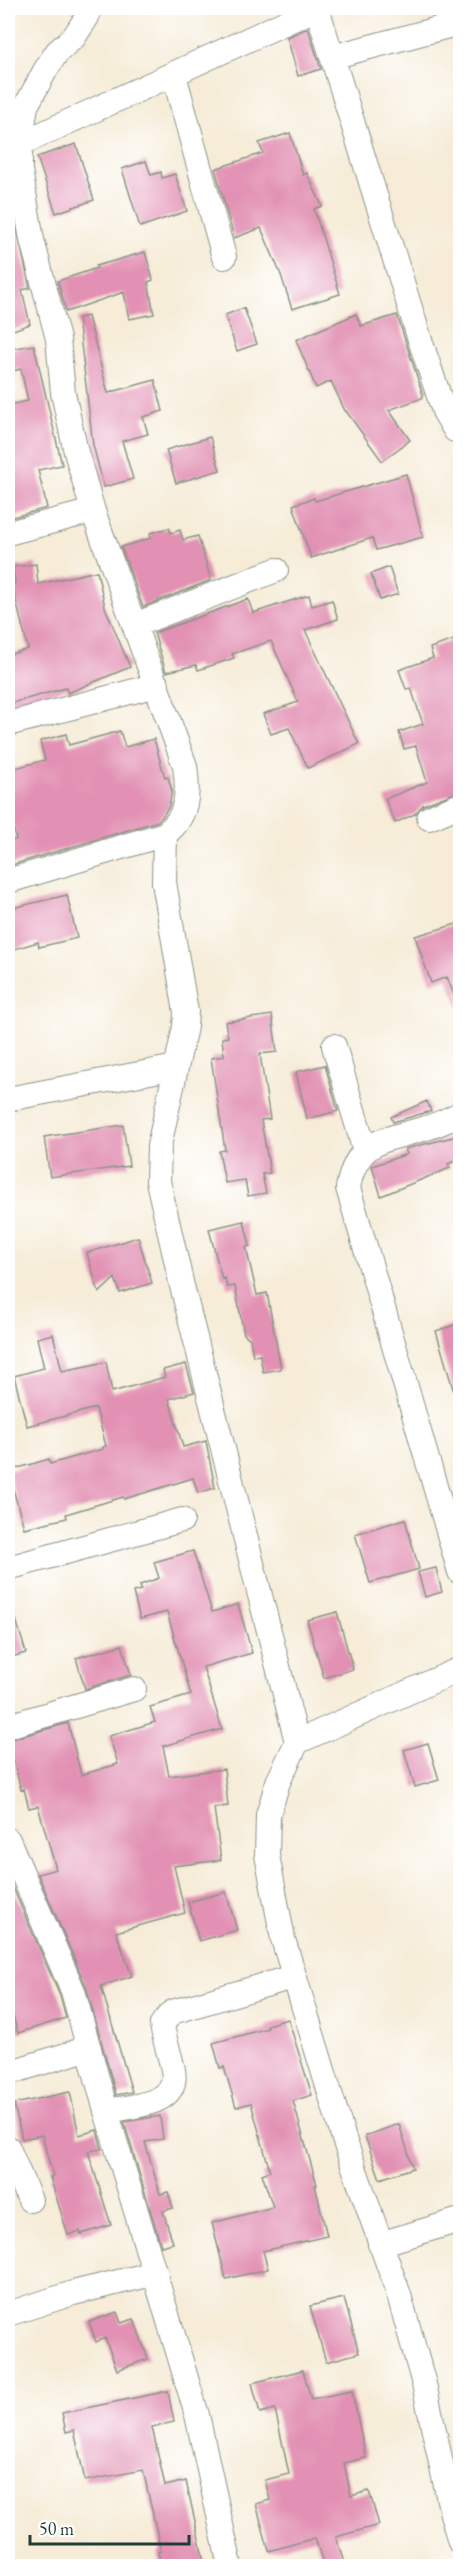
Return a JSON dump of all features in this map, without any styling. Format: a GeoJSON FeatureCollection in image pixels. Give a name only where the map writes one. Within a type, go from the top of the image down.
{"type":"FeatureCollection","features":[{"type":"Feature","properties":{"kind":"street"},"geometry":{"type":"LineString","coordinates":[[8,882],[165,834],[176,826],[183,813],[188,788],[185,766],[93,512],[76,452],[63,393],[58,339],[32,240],[20,170],[20,144],[26,106],[46,69],[57,52],[74,37],[89,8]]}},
{"type":"Feature","properties":{"kind":"street"},"geometry":{"type":"LineString","coordinates":[[20,144],[317,8],[444,411],[455,430],[460,430]]}},
{"type":"Feature","properties":{"kind":"street"},"geometry":{"type":"LineString","coordinates":[[332,57],[460,23]]}},
{"type":"Feature","properties":{"kind":"street"},"geometry":{"type":"LineString","coordinates":[[174,75],[224,257]]}},
{"type":"Feature","properties":{"kind":"street"},"geometry":{"type":"LineString","coordinates":[[8,533],[93,512]]}},
{"type":"Feature","properties":{"kind":"street"},"geometry":{"type":"LineString","coordinates":[[135,625],[276,570]]}},
{"type":"Feature","properties":{"kind":"street"},"geometry":{"type":"LineString","coordinates":[[8,724],[157,686]]}},
{"type":"Feature","properties":{"kind":"street"},"geometry":{"type":"LineString","coordinates":[[429,818],[460,806]]}},
{"type":"Feature","properties":{"kind":"street"},"geometry":{"type":"LineString","coordinates":[[165,834],[166,904],[186,1012],[177,1067],[159,1146],[158,1181],[182,1286],[297,1742],[278,1782],[268,1815],[267,1855],[293,1977],[344,2139],[399,2295],[424,2384],[460,2542]]}},
{"type":"Feature","properties":{"kind":"street"},"geometry":{"type":"LineString","coordinates":[[333,1046],[365,1151]]}},
{"type":"Feature","properties":{"kind":"street"},"geometry":{"type":"LineString","coordinates":[[8,1099],[177,1067]]}},
{"type":"Feature","properties":{"kind":"street"},"geometry":{"type":"LineString","coordinates":[[460,1114],[428,1128],[381,1141],[365,1151],[352,1167],[348,1188],[460,1572]]}},
{"type":"Feature","properties":{"kind":"street"},"geometry":{"type":"LineString","coordinates":[[8,1568],[182,1520]]}},
{"type":"Feature","properties":{"kind":"street"},"geometry":{"type":"LineString","coordinates":[[297,1742],[460,1669]]}},
{"type":"Feature","properties":{"kind":"street"},"geometry":{"type":"LineString","coordinates":[[8,1726],[134,1689]]}},
{"type":"Feature","properties":{"kind":"street"},"geometry":{"type":"LineString","coordinates":[[8,1840],[73,1990],[106,2111],[197,2415],[230,2566]]}},
{"type":"Feature","properties":{"kind":"street"},"geometry":{"type":"LineString","coordinates":[[106,2111],[155,2101],[164,2098],[171,2091],[174,2081],[173,2070],[162,2024],[172,2013],[293,1977]]}},
{"type":"Feature","properties":{"kind":"street"},"geometry":{"type":"LineString","coordinates":[[8,2073],[89,2048]]}},
{"type":"Feature","properties":{"kind":"street"},"geometry":{"type":"LineString","coordinates":[[8,2148],[30,2200]]}},
{"type":"Feature","properties":{"kind":"street"},"geometry":{"type":"LineString","coordinates":[[380,2244],[460,2220]]}},
{"type":"Feature","properties":{"kind":"street"},"geometry":{"type":"LineString","coordinates":[[8,2314],[73,2293],[156,2273]]}},
{"type":"Feature","properties":{"kind":"building"},"geometry":{"type":"Polygon","coordinates":[[[308,28],[321,69],[298,76],[287,37],[308,28]]]}},
{"type":"Feature","properties":{"kind":"building"},"geometry":{"type":"Polygon","coordinates":[[[290,133],[303,175],[307,173],[322,206],[314,209],[340,294],[292,309],[281,275],[261,228],[234,238],[215,169],[263,153],[259,143],[290,133]]]}},
{"type":"Feature","properties":{"kind":"building"},"geometry":{"type":"Polygon","coordinates":[[[76,144],[94,200],[56,213],[37,157],[76,144]]]}},
{"type":"Feature","properties":{"kind":"building"},"geometry":{"type":"Polygon","coordinates":[[[146,161],[151,175],[161,172],[162,178],[175,174],[187,211],[140,227],[122,169],[146,161]]]}},
{"type":"Feature","properties":{"kind":"building"},"geometry":{"type":"Polygon","coordinates":[[[13,211],[30,288],[22,290],[30,324],[8,332],[8,212],[13,211]]]}},
{"type":"Feature","properties":{"kind":"building"},"geometry":{"type":"Polygon","coordinates":[[[145,252],[153,280],[148,282],[154,314],[129,319],[124,292],[66,312],[58,281],[97,268],[96,266],[145,252]]]}},
{"type":"Feature","properties":{"kind":"building"},"geometry":{"type":"Polygon","coordinates":[[[244,308],[257,344],[237,351],[225,315],[244,308]]]}},
{"type":"Feature","properties":{"kind":"building"},"geometry":{"type":"Polygon","coordinates":[[[356,314],[361,326],[397,315],[423,395],[422,398],[389,410],[410,440],[382,461],[345,411],[331,381],[316,388],[296,340],[356,314]]]}},
{"type":"Feature","properties":{"kind":"building"},"geometry":{"type":"Polygon","coordinates":[[[88,316],[108,393],[155,380],[163,411],[143,417],[148,434],[122,441],[133,479],[104,487],[93,445],[78,318],[88,316]]]}},
{"type":"Feature","properties":{"kind":"building"},"geometry":{"type":"Polygon","coordinates":[[[34,345],[62,465],[38,470],[47,508],[13,517],[8,493],[8,405],[28,401],[21,369],[13,371],[8,349],[34,345]]]}},
{"type":"Feature","properties":{"kind":"building"},"geometry":{"type":"Polygon","coordinates":[[[210,437],[220,470],[176,483],[166,450],[210,437]]]}},
{"type":"Feature","properties":{"kind":"building"},"geometry":{"type":"Polygon","coordinates":[[[406,474],[423,537],[376,550],[372,538],[311,558],[293,505],[314,498],[315,501],[406,474]]]}},
{"type":"Feature","properties":{"kind":"building"},"geometry":{"type":"Polygon","coordinates":[[[169,528],[171,533],[180,530],[183,540],[198,536],[211,580],[143,607],[121,547],[151,538],[150,533],[169,528]]]}},
{"type":"Feature","properties":{"kind":"building"},"geometry":{"type":"Polygon","coordinates":[[[36,564],[38,584],[97,571],[105,607],[130,667],[68,693],[66,688],[8,704],[8,655],[28,649],[12,584],[15,583],[13,567],[36,564]]]}},
{"type":"Feature","properties":{"kind":"building"},"geometry":{"type":"Polygon","coordinates":[[[389,567],[398,594],[380,600],[371,574],[389,567]]]}},
{"type":"Feature","properties":{"kind":"building"},"geometry":{"type":"Polygon","coordinates":[[[309,595],[312,606],[332,600],[338,619],[305,630],[359,744],[308,768],[289,728],[271,734],[263,714],[298,702],[271,641],[232,654],[234,658],[198,670],[196,665],[166,672],[154,633],[248,599],[253,613],[309,595]]]}},
{"type":"Feature","properties":{"kind":"building"},"geometry":{"type":"Polygon","coordinates":[[[460,638],[460,670],[455,672],[460,693],[460,763],[456,765],[460,791],[423,805],[415,814],[395,823],[385,799],[427,782],[416,746],[404,749],[399,732],[423,724],[411,688],[406,689],[399,670],[433,658],[430,648],[460,638]]]}},
{"type":"Feature","properties":{"kind":"building"},"geometry":{"type":"Polygon","coordinates":[[[120,731],[125,747],[154,739],[165,778],[168,777],[172,791],[169,806],[162,817],[158,821],[8,866],[8,842],[16,839],[8,807],[8,770],[45,760],[40,741],[66,734],[69,745],[120,731]]]}},
{"type":"Feature","properties":{"kind":"building"},"geometry":{"type":"Polygon","coordinates":[[[67,895],[77,938],[39,947],[38,942],[8,951],[8,909],[67,895]]]}},
{"type":"Feature","properties":{"kind":"building"},"geometry":{"type":"Polygon","coordinates":[[[460,923],[459,1008],[447,977],[431,983],[415,936],[460,923]]]}},
{"type":"Feature","properties":{"kind":"building"},"geometry":{"type":"Polygon","coordinates":[[[272,1015],[277,1052],[260,1054],[270,1119],[261,1120],[270,1173],[262,1174],[266,1193],[248,1196],[245,1180],[225,1183],[219,1151],[225,1150],[211,1058],[224,1056],[222,1038],[228,1037],[225,1022],[272,1015]]]}},
{"type":"Feature","properties":{"kind":"building"},"geometry":{"type":"Polygon","coordinates":[[[325,1065],[338,1111],[307,1119],[296,1072],[325,1065]]]}},
{"type":"Feature","properties":{"kind":"building"},"geometry":{"type":"Polygon","coordinates":[[[427,1101],[431,1111],[393,1122],[391,1117],[427,1101]]]}},
{"type":"Feature","properties":{"kind":"building"},"geometry":{"type":"Polygon","coordinates":[[[123,1125],[129,1166],[50,1177],[44,1137],[123,1125]]]}},
{"type":"Feature","properties":{"kind":"building"},"geometry":{"type":"Polygon","coordinates":[[[457,1136],[460,1145],[460,1159],[448,1164],[450,1168],[381,1196],[372,1166],[407,1154],[405,1149],[457,1136]]]}},
{"type":"Feature","properties":{"kind":"building"},"geometry":{"type":"Polygon","coordinates":[[[244,1221],[250,1246],[246,1247],[257,1295],[267,1293],[281,1369],[263,1372],[260,1355],[253,1356],[250,1339],[244,1334],[235,1286],[227,1287],[225,1278],[222,1279],[209,1229],[244,1221]]]}},
{"type":"Feature","properties":{"kind":"building"},"geometry":{"type":"Polygon","coordinates":[[[138,1237],[152,1283],[120,1293],[115,1278],[99,1293],[87,1253],[138,1237]]]}},
{"type":"Feature","properties":{"kind":"building"},"geometry":{"type":"Polygon","coordinates":[[[460,1323],[460,1398],[456,1399],[436,1331],[460,1323]]]}},
{"type":"Feature","properties":{"kind":"building"},"geometry":{"type":"Polygon","coordinates":[[[53,1334],[62,1371],[106,1362],[112,1392],[165,1377],[163,1370],[186,1364],[194,1392],[169,1399],[183,1447],[206,1441],[215,1488],[198,1493],[193,1478],[66,1514],[67,1518],[24,1528],[8,1471],[49,1459],[50,1464],[103,1449],[106,1446],[96,1408],[27,1426],[14,1376],[44,1368],[37,1338],[53,1334]]]}},
{"type":"Feature","properties":{"kind":"building"},"geometry":{"type":"Polygon","coordinates":[[[405,1519],[419,1569],[370,1583],[355,1534],[405,1519]]]}},
{"type":"Feature","properties":{"kind":"building"},"geometry":{"type":"Polygon","coordinates":[[[193,1551],[212,1612],[238,1604],[252,1653],[203,1667],[222,1729],[163,1746],[169,1776],[224,1769],[228,1806],[214,1808],[221,1860],[174,1866],[185,1913],[116,1932],[132,1976],[101,1986],[132,2092],[116,2095],[86,1986],[38,1874],[56,1869],[38,1806],[29,1808],[24,1789],[21,1790],[14,1762],[8,1764],[8,1740],[68,1723],[81,1775],[118,1764],[109,1736],[155,1722],[150,1707],[191,1695],[167,1612],[140,1619],[133,1592],[141,1590],[140,1585],[159,1578],[154,1562],[193,1551]]]}},
{"type":"Feature","properties":{"kind":"building"},"geometry":{"type":"Polygon","coordinates":[[[436,1568],[442,1592],[425,1597],[418,1572],[436,1568]]]}},
{"type":"Feature","properties":{"kind":"building"},"geometry":{"type":"Polygon","coordinates":[[[12,1606],[26,1653],[8,1658],[8,1607],[12,1606]]]}},
{"type":"Feature","properties":{"kind":"building"},"geometry":{"type":"Polygon","coordinates":[[[337,1612],[353,1669],[324,1678],[307,1620],[337,1612]]]}},
{"type":"Feature","properties":{"kind":"building"},"geometry":{"type":"Polygon","coordinates":[[[122,1645],[131,1675],[85,1689],[76,1658],[122,1645]]]}},
{"type":"Feature","properties":{"kind":"building"},"geometry":{"type":"Polygon","coordinates":[[[428,1743],[439,1780],[415,1787],[404,1750],[428,1743]]]}},
{"type":"Feature","properties":{"kind":"building"},"geometry":{"type":"Polygon","coordinates":[[[10,1881],[60,1996],[66,2018],[18,2033],[8,2000],[8,1882],[10,1881]]]}},
{"type":"Feature","properties":{"kind":"building"},"geometry":{"type":"Polygon","coordinates":[[[226,1892],[237,1930],[199,1941],[188,1902],[226,1892]]]}},
{"type":"Feature","properties":{"kind":"building"},"geometry":{"type":"Polygon","coordinates":[[[288,2019],[312,2095],[293,2101],[317,2185],[315,2185],[327,2236],[263,2251],[268,2269],[226,2279],[212,2223],[273,2207],[262,2174],[270,2171],[251,2103],[236,2107],[224,2067],[220,2068],[213,2043],[268,2028],[267,2025],[288,2019]]]}},
{"type":"Feature","properties":{"kind":"building"},"geometry":{"type":"Polygon","coordinates":[[[70,2092],[79,2135],[97,2130],[102,2149],[88,2151],[111,2225],[81,2234],[80,2231],[68,2235],[50,2177],[53,2176],[42,2135],[22,2139],[14,2104],[70,2092]]]}},
{"type":"Feature","properties":{"kind":"building"},"geometry":{"type":"Polygon","coordinates":[[[160,2116],[163,2139],[145,2142],[160,2194],[168,2192],[173,2208],[163,2211],[173,2243],[161,2246],[124,2122],[160,2116]]]}},
{"type":"Feature","properties":{"kind":"building"},"geometry":{"type":"Polygon","coordinates":[[[399,2124],[413,2168],[380,2179],[365,2136],[399,2124]]]}},
{"type":"Feature","properties":{"kind":"building"},"geometry":{"type":"Polygon","coordinates":[[[344,2298],[359,2353],[326,2362],[310,2306],[344,2298]]]}},
{"type":"Feature","properties":{"kind":"building"},"geometry":{"type":"Polygon","coordinates":[[[117,2312],[121,2323],[134,2319],[148,2359],[117,2370],[105,2338],[96,2342],[89,2322],[117,2312]]]}},
{"type":"Feature","properties":{"kind":"building"},"geometry":{"type":"Polygon","coordinates":[[[303,2370],[311,2399],[352,2391],[366,2458],[344,2463],[351,2496],[369,2491],[379,2525],[336,2537],[345,2566],[324,2566],[315,2538],[269,2551],[256,2504],[270,2500],[265,2480],[289,2474],[275,2409],[260,2413],[252,2383],[303,2370]]]}},
{"type":"Feature","properties":{"kind":"building"},"geometry":{"type":"Polygon","coordinates":[[[168,2391],[174,2422],[152,2427],[165,2486],[186,2481],[205,2566],[161,2566],[158,2552],[161,2551],[143,2470],[85,2481],[74,2430],[66,2432],[62,2413],[168,2391]]]}}]}
